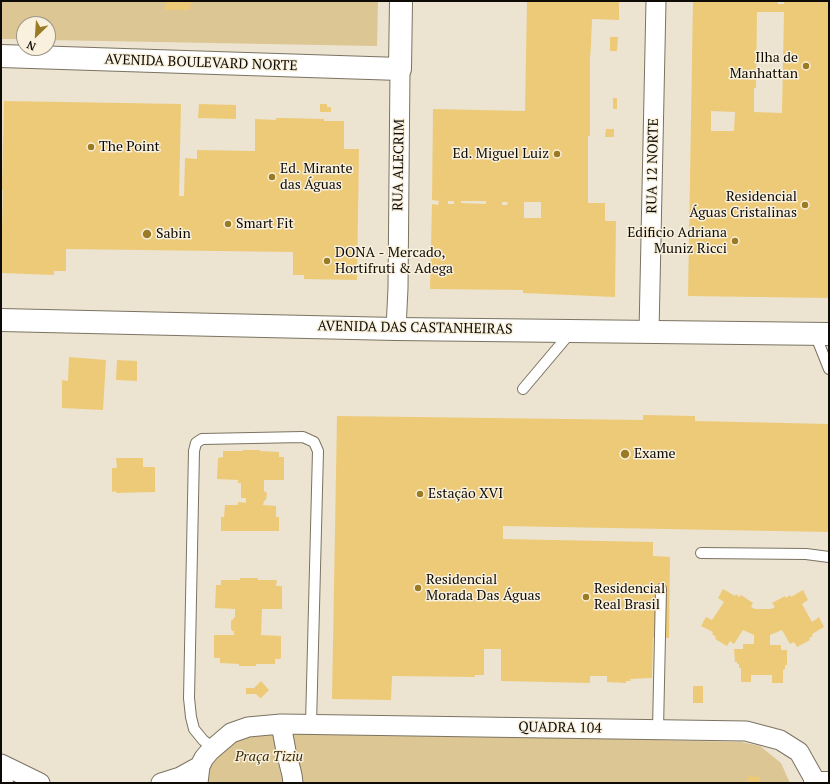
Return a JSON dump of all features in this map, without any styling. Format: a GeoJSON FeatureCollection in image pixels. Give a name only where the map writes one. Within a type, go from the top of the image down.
{"type":"FeatureCollection","features":[{"type":"Feature","properties":{"kind":"main road","name":"RUA ALECRIM"},"geometry":{"type":"LineString","coordinates":[[400,69],[401,1]]}},
{"type":"Feature","properties":{"kind":"main road","name":"AVENIDA BOULEVARD NORTE"},"geometry":{"type":"LineString","coordinates":[[1,56],[400,69]]}},
{"type":"Feature","properties":{"kind":"main road","name":"AVENIDA DAS CASTANHEIRAS"},"geometry":{"type":"LineString","coordinates":[[1,320],[396,329],[822,334]]}},
{"type":"Feature","properties":{"kind":"main road"},"geometry":{"type":"LineString","coordinates":[[1,776],[2,783]]}},
{"type":"Feature","properties":{"kind":"street","name":"RUA 12 NORTE"},"geometry":{"type":"LineString","coordinates":[[649,332],[656,1]]}},
{"type":"Feature","properties":{"kind":"street","name":"RUA ALECRIM"},"geometry":{"type":"LineString","coordinates":[[396,329],[398,288],[400,69]]}},
{"type":"Feature","properties":{"kind":"street","name":"QUADRA 104"},"geometry":{"type":"LineString","coordinates":[[161,783],[180,776],[199,775],[204,758],[213,748],[231,733],[248,727],[281,724],[746,731],[780,740],[799,752],[821,779]]}},
{"type":"Feature","properties":{"kind":"street"},"geometry":{"type":"LineString","coordinates":[[281,724],[293,783]]}},
{"type":"Feature","properties":{"kind":"street"},"geometry":{"type":"LineString","coordinates":[[1,764],[40,783]]}},
{"type":"Feature","properties":{"kind":"lane"},"geometry":{"type":"LineString","coordinates":[[523,389],[572,331]]}},
{"type":"Feature","properties":{"kind":"lane"},"geometry":{"type":"LineString","coordinates":[[822,334],[829,369]]}},
{"type":"Feature","properties":{"kind":"lane"},"geometry":{"type":"LineString","coordinates":[[213,748],[203,740],[194,729],[189,698],[194,451],[196,442],[202,439],[303,438],[314,442],[318,451],[311,724]]}},
{"type":"Feature","properties":{"kind":"lane"},"geometry":{"type":"LineString","coordinates":[[701,553],[806,554],[829,557]]}},
{"type":"Feature","properties":{"kind":"lane"},"geometry":{"type":"LineString","coordinates":[[658,730],[661,589]]}},
{"type":"Feature","properties":{"kind":"green space"},"geometry":{"type":"Polygon","coordinates":[[[1,1],[378,1],[377,46],[56,40],[56,16],[16,16],[16,39],[1,39],[1,1]]]}},
{"type":"Feature","properties":{"kind":"green space","name":"Praça Tiziu"},"geometry":{"type":"Polygon","coordinates":[[[275,731],[741,742],[760,746],[781,763],[790,783],[202,783],[209,756],[229,737],[275,731]]]}},
{"type":"Feature","properties":{"kind":"building"},"geometry":{"type":"Polygon","coordinates":[[[166,1],[191,1],[190,10],[165,10],[166,1]]]}},
{"type":"Feature","properties":{"kind":"building"},"geometry":{"type":"Polygon","coordinates":[[[527,1],[619,1],[619,20],[592,19],[590,59],[590,136],[588,136],[588,203],[605,203],[605,221],[616,221],[615,297],[523,293],[523,290],[430,289],[432,204],[438,205],[439,201],[432,200],[433,109],[525,111],[527,1]],[[448,201],[448,204],[454,204],[454,201],[448,201]],[[461,201],[461,203],[486,204],[486,201],[461,201]],[[502,202],[502,205],[507,205],[508,202],[502,202]],[[524,202],[524,218],[541,218],[541,202],[524,202]]]}},
{"type":"Feature","properties":{"kind":"building"},"geometry":{"type":"Polygon","coordinates":[[[693,1],[778,1],[778,4],[784,4],[784,1],[829,1],[829,298],[688,296],[693,1]],[[757,12],[756,88],[754,88],[754,112],[782,113],[784,12],[757,12]],[[711,111],[711,131],[734,131],[735,112],[711,111]]]}},
{"type":"Feature","properties":{"kind":"building"},"geometry":{"type":"Polygon","coordinates":[[[610,37],[618,37],[617,51],[610,51],[610,37]]]}},
{"type":"Feature","properties":{"kind":"building"},"geometry":{"type":"Polygon","coordinates":[[[613,98],[617,98],[617,109],[613,109],[613,98]]]}},
{"type":"Feature","properties":{"kind":"building"},"geometry":{"type":"Polygon","coordinates":[[[4,101],[181,104],[179,196],[184,196],[185,158],[197,159],[197,150],[255,151],[255,119],[276,120],[276,118],[286,118],[344,121],[344,149],[359,149],[357,280],[304,279],[304,275],[293,275],[293,252],[66,249],[66,271],[54,271],[54,275],[1,273],[4,101]]]}},
{"type":"Feature","properties":{"kind":"building"},"geometry":{"type":"Polygon","coordinates":[[[199,104],[236,105],[236,119],[198,118],[199,104]]]}},
{"type":"Feature","properties":{"kind":"building"},"geometry":{"type":"Polygon","coordinates":[[[320,104],[327,104],[327,107],[331,107],[331,112],[320,112],[320,104]]]}},
{"type":"Feature","properties":{"kind":"building"},"geometry":{"type":"Polygon","coordinates":[[[606,129],[614,129],[614,137],[605,137],[606,129]]]}},
{"type":"Feature","properties":{"kind":"building"},"geometry":{"type":"Polygon","coordinates":[[[69,357],[106,360],[103,410],[62,408],[62,380],[68,381],[69,357]]]}},
{"type":"Feature","properties":{"kind":"building"},"geometry":{"type":"Polygon","coordinates":[[[117,360],[137,361],[137,381],[116,380],[117,360]]]}},
{"type":"Feature","properties":{"kind":"building"},"geometry":{"type":"Polygon","coordinates":[[[643,415],[695,416],[695,421],[829,424],[829,532],[503,526],[503,539],[653,542],[653,556],[670,557],[669,638],[653,637],[652,678],[630,679],[631,681],[626,681],[626,683],[607,682],[607,676],[590,676],[590,683],[501,681],[501,649],[484,649],[484,675],[475,675],[475,677],[392,676],[391,700],[332,699],[337,416],[643,420],[643,415]]]}},
{"type":"Feature","properties":{"kind":"building"},"geometry":{"type":"Polygon","coordinates":[[[243,450],[279,452],[279,457],[284,457],[284,480],[264,480],[264,491],[267,493],[266,500],[264,501],[263,505],[276,506],[276,517],[279,517],[279,531],[221,531],[221,517],[224,517],[225,505],[238,505],[238,502],[246,503],[246,498],[241,498],[241,483],[238,483],[238,480],[217,479],[218,458],[223,457],[223,451],[243,450]]]}},
{"type":"Feature","properties":{"kind":"building"},"geometry":{"type":"Polygon","coordinates":[[[116,458],[143,458],[143,467],[155,467],[155,492],[112,492],[112,468],[117,467],[116,458]]]}},
{"type":"Feature","properties":{"kind":"building"},"geometry":{"type":"Polygon","coordinates":[[[240,578],[277,580],[276,586],[282,587],[282,609],[262,609],[261,635],[281,636],[281,658],[275,659],[275,664],[239,666],[239,664],[220,663],[220,658],[214,657],[214,635],[234,635],[234,631],[231,629],[231,621],[235,617],[235,609],[215,608],[216,585],[221,585],[221,580],[240,580],[240,578]]]}},
{"type":"Feature","properties":{"kind":"building"},"geometry":{"type":"Polygon","coordinates":[[[723,589],[735,596],[736,594],[739,597],[741,595],[753,603],[751,607],[755,609],[771,609],[775,607],[772,603],[785,596],[786,598],[790,595],[791,597],[803,590],[808,600],[802,604],[812,622],[819,617],[824,627],[812,634],[813,636],[809,638],[810,640],[797,647],[794,642],[790,644],[782,630],[770,635],[770,645],[781,645],[781,650],[787,650],[787,665],[785,665],[785,669],[783,670],[783,683],[772,683],[772,675],[751,675],[751,682],[741,682],[741,668],[739,668],[739,664],[737,664],[737,662],[735,662],[734,649],[743,649],[743,644],[754,644],[754,635],[743,630],[734,644],[730,641],[727,646],[715,639],[716,637],[712,634],[713,632],[701,626],[706,617],[712,620],[724,602],[718,598],[723,589]]]}},
{"type":"Feature","properties":{"kind":"building"},"geometry":{"type":"Polygon","coordinates":[[[261,681],[269,690],[261,698],[256,694],[246,694],[246,688],[254,688],[261,681]]]}},
{"type":"Feature","properties":{"kind":"building"},"geometry":{"type":"Polygon","coordinates":[[[693,686],[703,686],[703,703],[693,703],[693,686]]]}},
{"type":"Feature","properties":{"kind":"building"},"geometry":{"type":"Polygon","coordinates":[[[748,776],[760,777],[760,783],[747,783],[748,776]]]}},
{"type":"Feature","properties":{"kind":"place","name":"Ilha de Manhattan"},"geometry":{"type":"Point","coordinates":[806,66]}},
{"type":"Feature","properties":{"kind":"place","name":"The Point"},"geometry":{"type":"Point","coordinates":[91,147]}},
{"type":"Feature","properties":{"kind":"place","name":"Ed. Miguel Luiz"},"geometry":{"type":"Point","coordinates":[557,154]}},
{"type":"Feature","properties":{"kind":"place","name":"Ed. Mirante das Águas"},"geometry":{"type":"Point","coordinates":[272,177]}},
{"type":"Feature","properties":{"kind":"place","name":"Residencial Águas Cristalinas"},"geometry":{"type":"Point","coordinates":[805,205]}},
{"type":"Feature","properties":{"kind":"place","name":"Smart Fit"},"geometry":{"type":"Point","coordinates":[228,224]}},
{"type":"Feature","properties":{"kind":"place","name":"Sabin"},"geometry":{"type":"Point","coordinates":[147,234]}},
{"type":"Feature","properties":{"kind":"place","name":"Edificio Adriana Muniz Ricci"},"geometry":{"type":"Point","coordinates":[735,241]}},
{"type":"Feature","properties":{"kind":"place","name":"DONA - Mercado, Hortifruti & Adega"},"geometry":{"type":"Point","coordinates":[327,261]}},
{"type":"Feature","properties":{"kind":"place","name":"Exame"},"geometry":{"type":"Point","coordinates":[625,454]}},
{"type":"Feature","properties":{"kind":"place","name":"Estação XVI"},"geometry":{"type":"Point","coordinates":[420,494]}},
{"type":"Feature","properties":{"kind":"place","name":"Residencial Morada Das Águas"},"geometry":{"type":"Point","coordinates":[418,588]}},
{"type":"Feature","properties":{"kind":"place","name":"Residencial Real Brasil"},"geometry":{"type":"Point","coordinates":[586,597]}}]}
